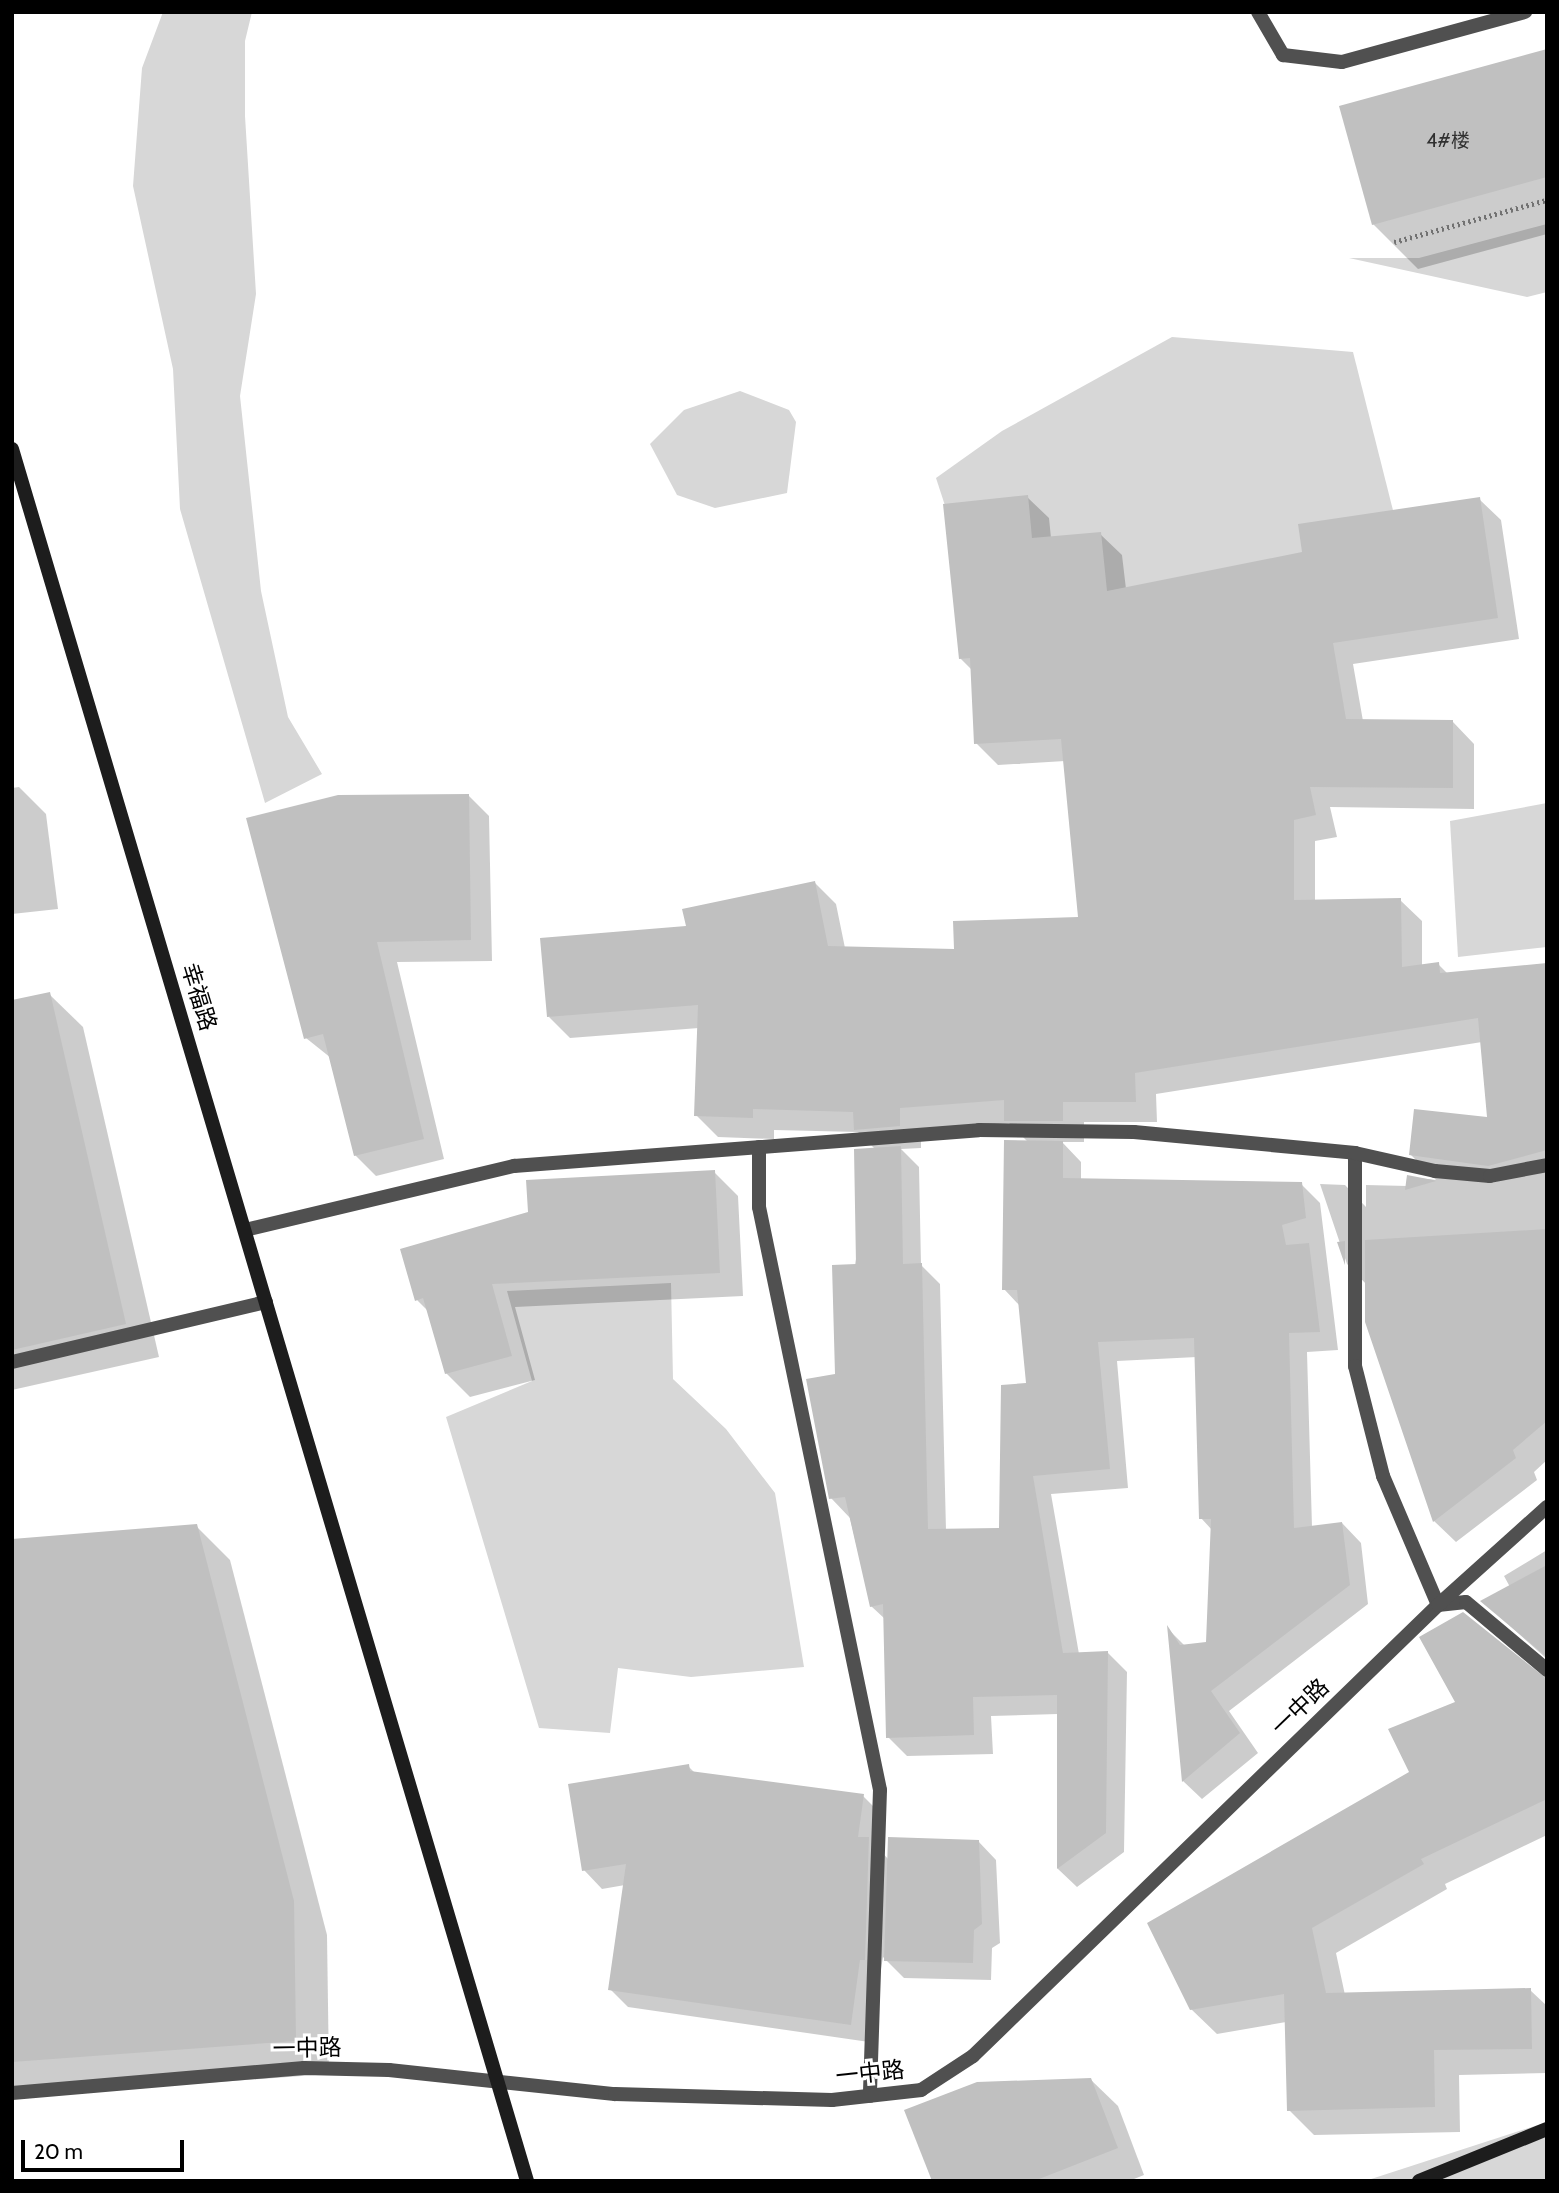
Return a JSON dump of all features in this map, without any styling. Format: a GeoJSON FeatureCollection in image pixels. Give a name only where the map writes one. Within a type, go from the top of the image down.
{"type":"FeatureCollection","features":[{"type":"Feature","properties":{"kind":"main road","name":"幸福路"},"geometry":{"type":"LineString","coordinates":[[12,449],[527,2181]]}},
{"type":"Feature","properties":{"kind":"main road"},"geometry":{"type":"LineString","coordinates":[[1419,2181],[1547,2129]]}},
{"type":"Feature","properties":{"kind":"street"},"geometry":{"type":"LineString","coordinates":[[1258,12],[1283,55],[1342,62],[1525,12]]}},
{"type":"Feature","properties":{"kind":"street"},"geometry":{"type":"LineString","coordinates":[[245,1230],[514,1166],[979,1130],[1134,1132],[1355,1153],[1435,1171],[1490,1176],[1547,1165]]}},
{"type":"Feature","properties":{"kind":"street"},"geometry":{"type":"LineString","coordinates":[[759,1147],[759,1208],[880,1790],[870,2096]]}},
{"type":"Feature","properties":{"kind":"street"},"geometry":{"type":"LineString","coordinates":[[1355,1153],[1355,1366],[1383,1476],[1438,1605],[1466,1602],[1547,1670]]}},
{"type":"Feature","properties":{"kind":"street"},"geometry":{"type":"LineString","coordinates":[[12,1362],[266,1302]]}},
{"type":"Feature","properties":{"kind":"street","name":"一中路"},"geometry":{"type":"LineString","coordinates":[[12,2093],[304,2068],[498,2081],[615,2094],[832,2100],[921,2090],[974,2056],[1438,1605],[1547,1507]]}},
{"type":"Feature","properties":{"kind":"path"},"geometry":{"type":"LineString","coordinates":[[1394,242],[1547,200]]}},
{"type":"Feature","properties":{"kind":"shaded area"},"geometry":{"type":"Polygon","coordinates":[[[163,12],[252,12],[245,41],[245,116],[256,294],[240,396],[261,591],[288,717],[322,774],[265,803],[180,509],[173,369],[133,186],[142,68],[163,12]]]}},
{"type":"Feature","properties":{"kind":"shaded area"},"geometry":{"type":"Polygon","coordinates":[[[1547,224],[1547,292],[1527,297],[1349,258],[1419,258],[1547,224]]]}},
{"type":"Feature","properties":{"kind":"shaded area"},"geometry":{"type":"Polygon","coordinates":[[[1172,337],[1353,352],[1423,629],[987,634],[936,478],[1002,431],[1172,337]]]}},
{"type":"Feature","properties":{"kind":"shaded area"},"geometry":{"type":"Polygon","coordinates":[[[740,391],[789,410],[796,422],[787,493],[715,508],[677,495],[650,444],[684,410],[740,391]]]}},
{"type":"Feature","properties":{"kind":"shaded area"},"geometry":{"type":"Polygon","coordinates":[[[1547,803],[1547,947],[1458,957],[1450,821],[1547,803]]]}},
{"type":"Feature","properties":{"kind":"shaded area"},"geometry":{"type":"Polygon","coordinates":[[[671,1283],[673,1379],[726,1429],[775,1493],[804,1667],[691,1677],[618,1668],[610,1733],[539,1728],[446,1417],[532,1381],[507,1291],[671,1283]]]}},
{"type":"Feature","properties":{"kind":"shaded area"},"geometry":{"type":"Polygon","coordinates":[[[1547,2122],[1547,2181],[1365,2181],[1547,2122]]]}},
{"type":"Feature","properties":{"kind":"building"},"geometry":{"type":"Polygon","coordinates":[[[1547,49],[1547,177],[1372,225],[1339,106],[1547,49]]]}},
{"type":"Feature","properties":{"kind":"building"},"geometry":{"type":"Polygon","coordinates":[[[1028,495],[1032,538],[1101,532],[1107,591],[1302,552],[1298,524],[1480,497],[1498,618],[1333,643],[1346,719],[1453,720],[1453,788],[1310,787],[1316,815],[1294,820],[1294,900],[1401,898],[1402,967],[1439,962],[1440,973],[1547,963],[1547,1150],[1488,1166],[1409,1155],[1414,1109],[1487,1117],[1478,1018],[1135,1073],[1136,1102],[1063,1102],[1063,1121],[1004,1121],[1004,1100],[900,1108],[900,1126],[854,1130],[853,1112],[753,1109],[753,1118],[694,1116],[698,1005],[547,1017],[540,938],[686,926],[682,909],[815,881],[828,946],[954,949],[953,921],[1078,917],[1061,739],[974,744],[970,658],[959,659],[943,504],[1028,495]]]}},
{"type":"Feature","properties":{"kind":"building"},"geometry":{"type":"Polygon","coordinates":[[[469,794],[471,940],[377,942],[424,1139],[354,1156],[323,1034],[304,1039],[246,818],[338,795],[469,794]]]}},
{"type":"Feature","properties":{"kind":"building"},"geometry":{"type":"Polygon","coordinates":[[[50,992],[126,1324],[12,1350],[12,1000],[50,992]]]}},
{"type":"Feature","properties":{"kind":"building"},"geometry":{"type":"Polygon","coordinates":[[[1004,1140],[1063,1141],[1063,1178],[1302,1182],[1306,1218],[1282,1225],[1286,1245],[1309,1243],[1320,1332],[1289,1333],[1294,1528],[1342,1522],[1350,1585],[1211,1691],[1240,1733],[1182,1782],[1167,1625],[1180,1645],[1206,1642],[1211,1519],[1199,1519],[1194,1338],[1098,1342],[1110,1469],[1033,1476],[1063,1653],[1108,1651],[1106,1833],[1057,1869],[1057,1695],[973,1697],[974,1735],[886,1738],[883,1604],[870,1607],[845,1497],[829,1499],[806,1379],[835,1374],[832,1265],[856,1264],[854,1149],[901,1146],[903,1264],[922,1263],[928,1529],[999,1528],[1001,1385],[1026,1383],[1017,1290],[1002,1290],[1004,1140]]]}},
{"type":"Feature","properties":{"kind":"building"},"geometry":{"type":"Polygon","coordinates":[[[715,1170],[720,1273],[492,1284],[512,1356],[445,1374],[423,1298],[415,1301],[400,1249],[528,1212],[526,1180],[715,1170]]]}},
{"type":"Feature","properties":{"kind":"building"},"geometry":{"type":"Polygon","coordinates":[[[1407,1175],[1433,1180],[1436,1181],[1405,1190],[1407,1175]]]}},
{"type":"Feature","properties":{"kind":"building"},"geometry":{"type":"Polygon","coordinates":[[[1547,1229],[1547,1421],[1513,1450],[1516,1458],[1433,1522],[1365,1322],[1365,1240],[1547,1229]]]}},
{"type":"Feature","properties":{"kind":"building"},"geometry":{"type":"Polygon","coordinates":[[[1345,1241],[1345,1265],[1337,1242],[1345,1241]]]}},
{"type":"Feature","properties":{"kind":"building"},"geometry":{"type":"Polygon","coordinates":[[[197,1524],[294,1901],[296,2041],[12,2062],[12,1539],[197,1524]]]}},
{"type":"Feature","properties":{"kind":"building"},"geometry":{"type":"Polygon","coordinates":[[[1547,1565],[1547,1657],[1480,1601],[1547,1565]]]}},
{"type":"Feature","properties":{"kind":"building"},"geometry":{"type":"Polygon","coordinates":[[[1463,1612],[1547,1679],[1547,1799],[1421,1859],[1424,1864],[1312,1928],[1326,1993],[1531,1988],[1532,2049],[1434,2050],[1435,2107],[1287,2111],[1284,1994],[1190,2010],[1147,1923],[1409,1772],[1388,1729],[1455,1702],[1419,1637],[1463,1612]]]}},
{"type":"Feature","properties":{"kind":"building"},"geometry":{"type":"Polygon","coordinates":[[[689,1764],[690,1771],[864,1794],[858,1837],[869,1837],[865,1960],[860,1960],[851,2025],[608,1990],[626,1864],[582,1871],[568,1784],[689,1764]]]}},
{"type":"Feature","properties":{"kind":"building"},"geometry":{"type":"Polygon","coordinates":[[[888,1837],[979,1840],[982,1924],[974,1930],[973,1963],[884,1961],[888,1837]]]}},
{"type":"Feature","properties":{"kind":"building"},"geometry":{"type":"Polygon","coordinates":[[[1091,2078],[1118,2148],[1034,2181],[932,2181],[904,2110],[977,2082],[1091,2078]]]}}]}
